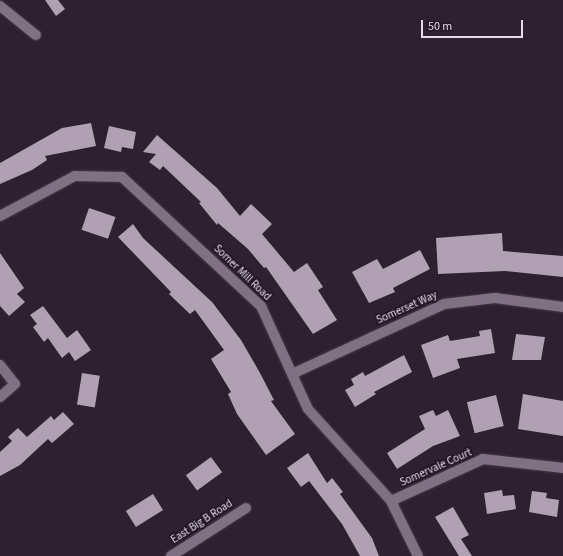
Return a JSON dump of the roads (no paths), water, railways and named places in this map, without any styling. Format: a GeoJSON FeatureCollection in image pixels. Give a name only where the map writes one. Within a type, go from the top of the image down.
{"type":"FeatureCollection","features":[{"type":"Feature","properties":{"kind":"street"},"geometry":{"type":"LineString","coordinates":[[0,6],[36,35]]}},
{"type":"Feature","properties":{"kind":"street","name":"Somer Mill Road"},"geometry":{"type":"LineString","coordinates":[[0,216],[75,176],[122,177],[262,306],[308,409],[390,501],[418,556]]}},
{"type":"Feature","properties":{"kind":"street","name":"Somerset Way"},"geometry":{"type":"LineString","coordinates":[[292,374],[444,304],[495,298],[563,307]]}},
{"type":"Feature","properties":{"kind":"street"},"geometry":{"type":"LineString","coordinates":[[0,365],[15,384],[0,397]]}},
{"type":"Feature","properties":{"kind":"street","name":"Somervale Court"},"geometry":{"type":"LineString","coordinates":[[390,501],[483,459],[563,468]]}},
{"type":"Feature","properties":{"kind":"street","name":"East Big B Road"},"geometry":{"type":"LineString","coordinates":[[171,556],[246,508]]}}]}
